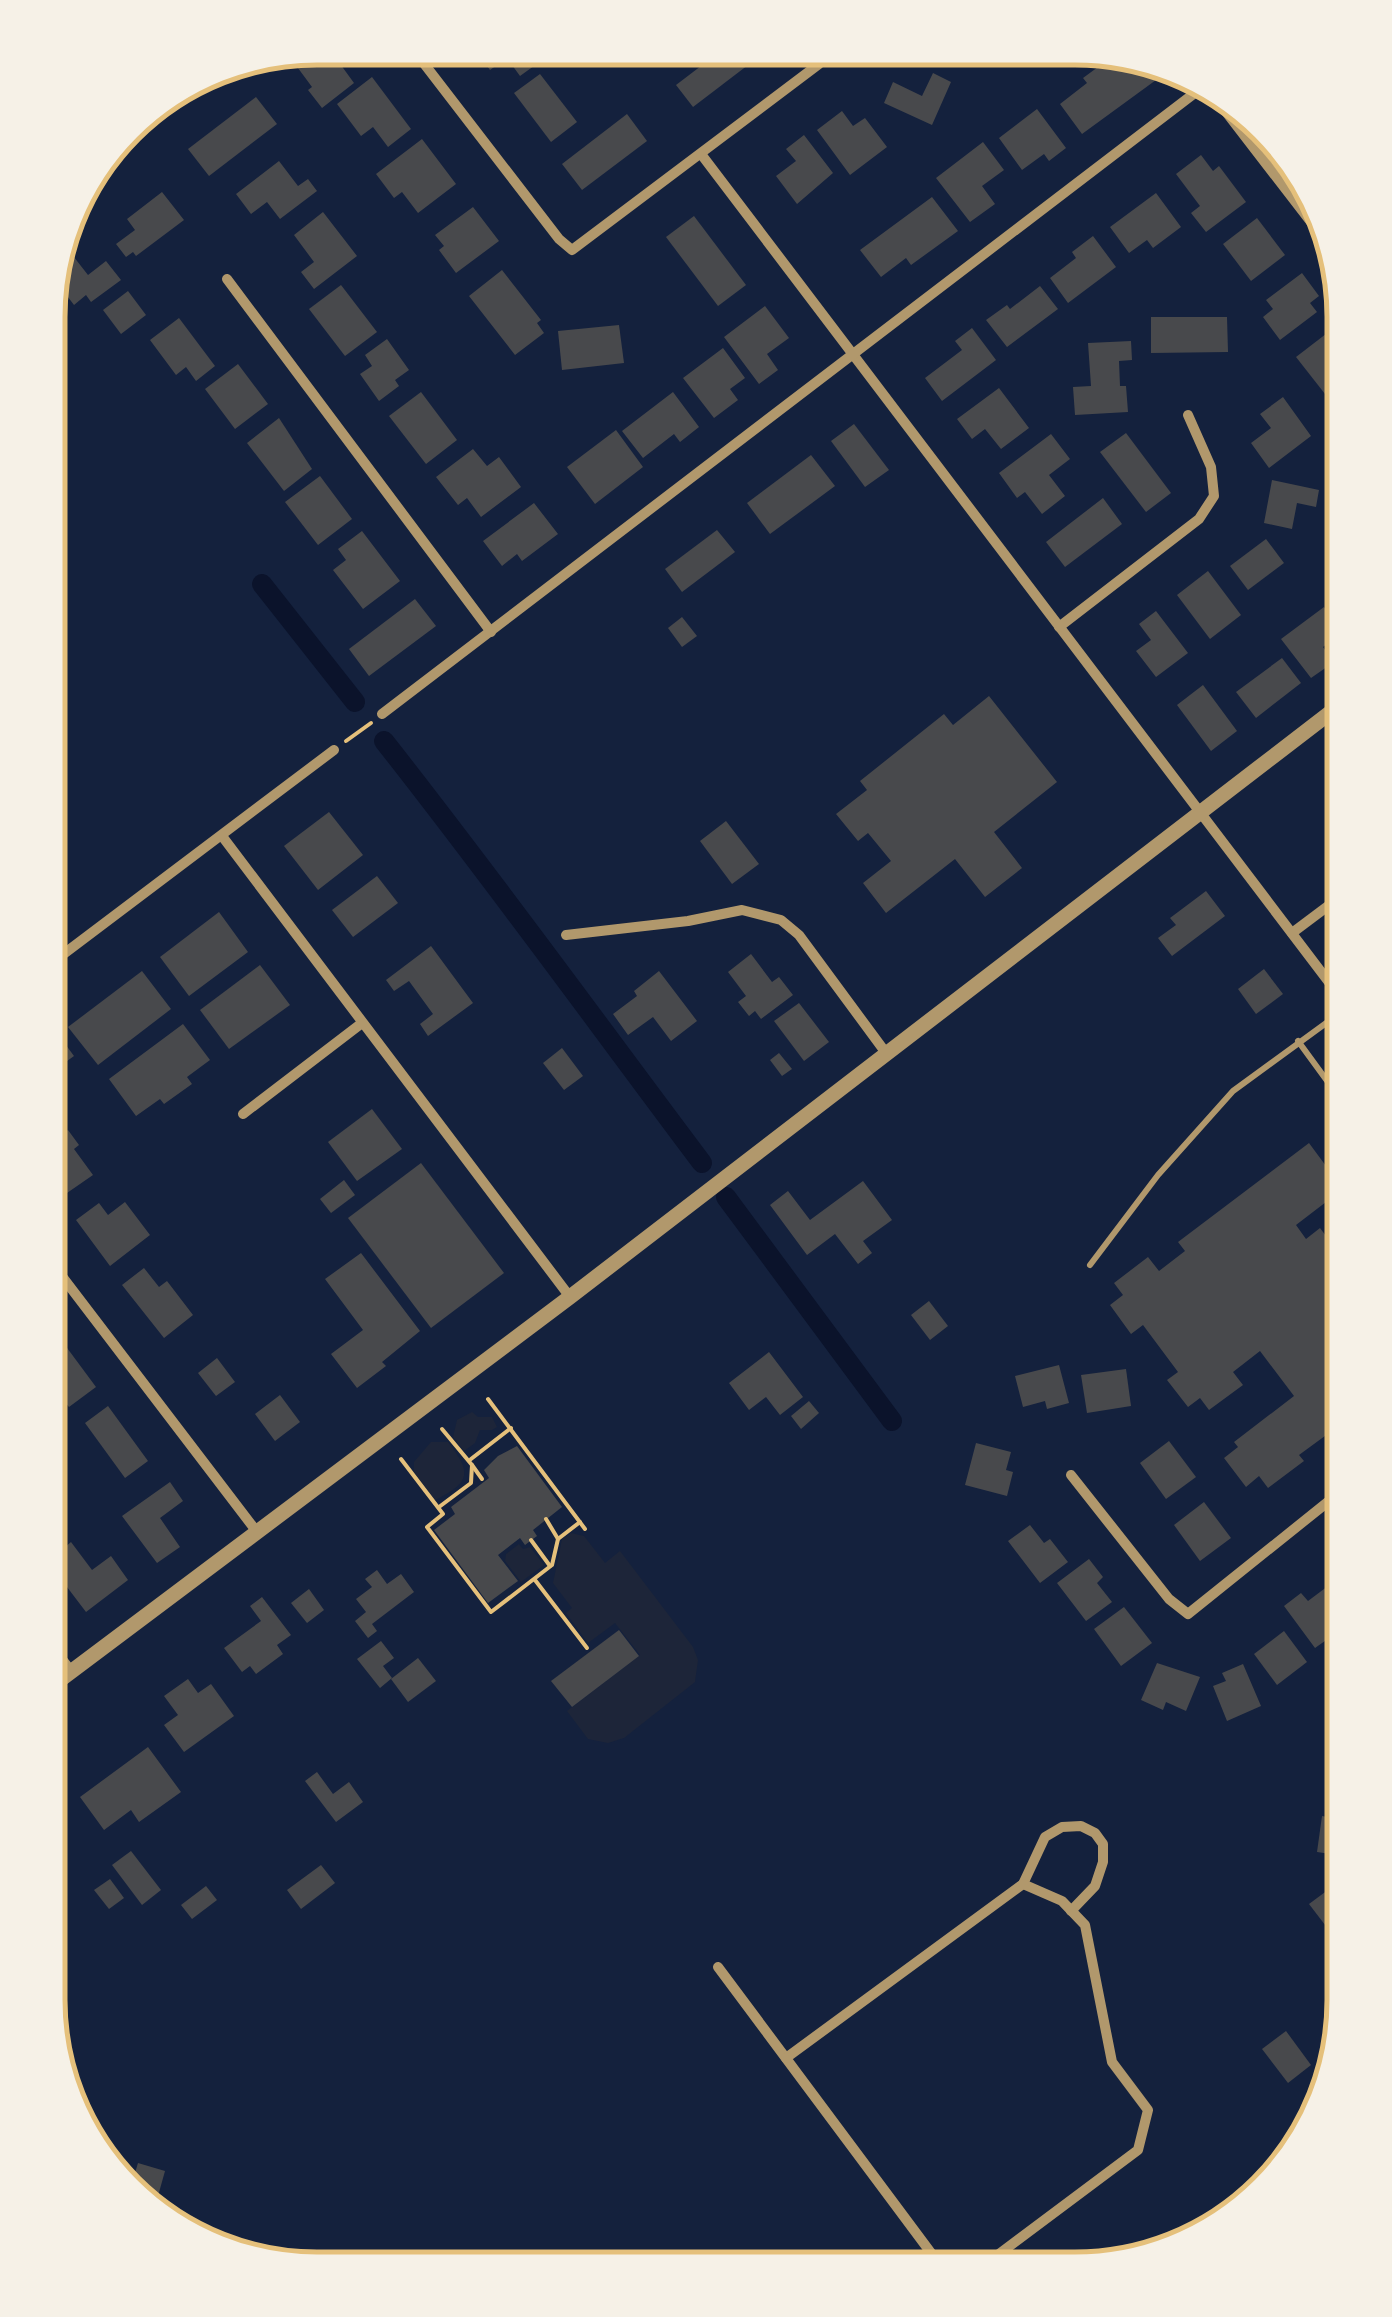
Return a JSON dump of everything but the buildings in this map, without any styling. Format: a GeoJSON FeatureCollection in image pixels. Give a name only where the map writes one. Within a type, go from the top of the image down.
{"type":"FeatureCollection","features":[{"type":"Feature","properties":{"kind":"street"},"geometry":{"type":"LineString","coordinates":[[426,66],[548,225],[572,250],[818,65]]}},
{"type":"Feature","properties":{"kind":"street"},"geometry":{"type":"LineString","coordinates":[[382,714],[1192,94]]}},
{"type":"Feature","properties":{"kind":"street"},"geometry":{"type":"LineString","coordinates":[[1234,122],[1304,213]]}},
{"type":"Feature","properties":{"kind":"street"},"geometry":{"type":"LineString","coordinates":[[701,154],[1327,982]]}},
{"type":"Feature","properties":{"kind":"street"},"geometry":{"type":"LineString","coordinates":[[227,279],[491,632]]}},
{"type":"Feature","properties":{"kind":"street"},"geometry":{"type":"LineString","coordinates":[[1059,627],[1199,519],[1214,496],[1211,467],[1188,416]]}},
{"type":"Feature","properties":{"kind":"street"},"geometry":{"type":"LineString","coordinates":[[65,1676],[570,1297],[1327,715]]}},
{"type":"Feature","properties":{"kind":"street"},"geometry":{"type":"LineString","coordinates":[[65,953],[334,750]]}},
{"type":"Feature","properties":{"kind":"street"},"geometry":{"type":"LineString","coordinates":[[222,836],[570,1297]]}},
{"type":"Feature","properties":{"kind":"street"},"geometry":{"type":"LineString","coordinates":[[1292,934],[1327,907]]}},
{"type":"Feature","properties":{"kind":"street"},"geometry":{"type":"LineString","coordinates":[[566,935],[673,923],[742,910],[782,920],[798,935],[886,1053]]}},
{"type":"Feature","properties":{"kind":"street"},"geometry":{"type":"LineString","coordinates":[[243,1114],[362,1023]]}},
{"type":"Feature","properties":{"kind":"street"},"geometry":{"type":"LineString","coordinates":[[65,1280],[257,1532]]}},
{"type":"Feature","properties":{"kind":"street"},"geometry":{"type":"LineString","coordinates":[[1072,1475],[1170,1599],[1188,1614],[1326,1504]]}},
{"type":"Feature","properties":{"kind":"street"},"geometry":{"type":"LineString","coordinates":[[65,1664],[71,1672]]}},
{"type":"Feature","properties":{"kind":"street"},"geometry":{"type":"LineString","coordinates":[[786,2058],[1022,1884],[1045,1837],[1062,1827],[1082,1826],[1104,1844],[1104,1862],[1095,1886],[1071,1911]]}},
{"type":"Feature","properties":{"kind":"street"},"geometry":{"type":"LineString","coordinates":[[1002,2252],[1138,2150],[1148,2110],[1112,2062],[1085,1926],[1062,1901],[1022,1884]]}},
{"type":"Feature","properties":{"kind":"street"},"geometry":{"type":"LineString","coordinates":[[718,1967],[930,2252]]}},
{"type":"Feature","properties":{"kind":"lane"},"geometry":{"type":"LineString","coordinates":[[1090,1265],[1158,1174],[1233,1091],[1327,1019]]}},
{"type":"Feature","properties":{"kind":"lane"},"geometry":{"type":"LineString","coordinates":[[1298,1040],[1327,1080]]}},
{"type":"Feature","properties":{"kind":"path"},"geometry":{"type":"LineString","coordinates":[[334,750],[382,714]]}},
{"type":"Feature","properties":{"kind":"path"},"geometry":{"type":"LineString","coordinates":[[488,1399],[586,1529]]}},
{"type":"Feature","properties":{"kind":"path"},"geometry":{"type":"LineString","coordinates":[[438,1508],[471,1483],[471,1463],[510,1428]]}},
{"type":"Feature","properties":{"kind":"path"},"geometry":{"type":"LineString","coordinates":[[442,1429],[482,1479]]}},
{"type":"Feature","properties":{"kind":"path"},"geometry":{"type":"LineString","coordinates":[[401,1458],[443,1514],[427,1527],[490,1612],[550,1566],[558,1539],[580,1522]]}},
{"type":"Feature","properties":{"kind":"path"},"geometry":{"type":"LineString","coordinates":[[546,1519],[558,1539]]}},
{"type":"Feature","properties":{"kind":"path"},"geometry":{"type":"LineString","coordinates":[[531,1540],[550,1566]]}},
{"type":"Feature","properties":{"kind":"path"},"geometry":{"type":"LineString","coordinates":[[534,1579],[587,1648]]}},
{"type":"Feature","properties":{"kind":"shaded area"},"geometry":{"type":"Polygon","coordinates":[[[472,1412],[478,1417],[492,1417],[497,1427],[480,1430],[475,1443],[464,1451],[453,1437],[457,1420],[472,1412]]]}},
{"type":"Feature","properties":{"kind":"shaded area"},"geometry":{"type":"Polygon","coordinates":[[[431,1442],[448,1442],[464,1469],[456,1488],[435,1500],[414,1472],[414,1462],[431,1442]]]}},
{"type":"Feature","properties":{"kind":"shaded area"},"geometry":{"type":"Polygon","coordinates":[[[571,1533],[584,1536],[605,1563],[620,1551],[693,1647],[698,1660],[695,1682],[624,1738],[608,1743],[588,1739],[567,1711],[640,1655],[615,1623],[588,1643],[566,1613],[572,1608],[553,1583],[562,1539],[571,1533]]]}},
{"type":"Feature","properties":{"kind":"shaded area"},"geometry":{"type":"Polygon","coordinates":[[[519,1544],[523,1549],[530,1547],[544,1565],[521,1582],[505,1561],[506,1554],[519,1544]]]}},
{"type":"Feature","properties":{"kind":"waterway"},"geometry":{"type":"LineString","coordinates":[[262,584],[355,702]]}},
{"type":"Feature","properties":{"kind":"waterway"},"geometry":{"type":"LineString","coordinates":[[384,741],[702,1163]]}},
{"type":"Feature","properties":{"kind":"waterway"},"geometry":{"type":"LineString","coordinates":[[726,1197],[892,1421]]}}]}
